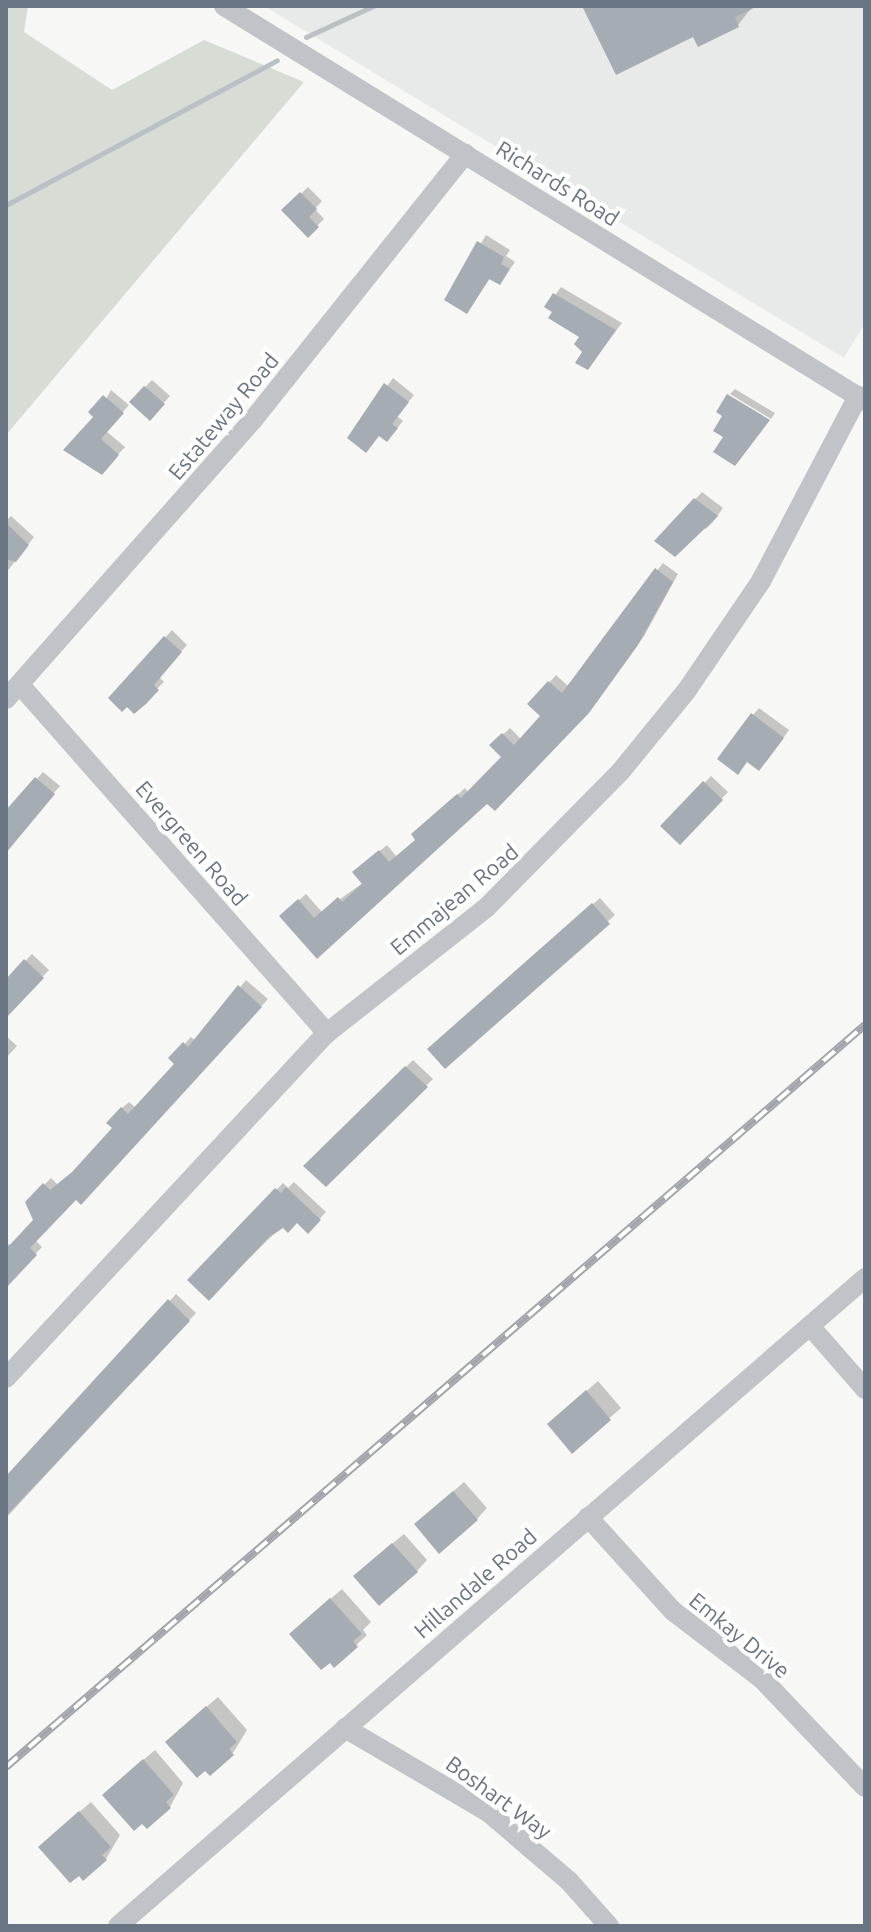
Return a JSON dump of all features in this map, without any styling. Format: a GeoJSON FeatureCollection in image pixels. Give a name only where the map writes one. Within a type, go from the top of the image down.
{"type":"FeatureCollection","features":[{"type":"Feature","properties":{"kind":"street","name":"Richards Road"},"geometry":{"type":"LineString","coordinates":[[224,6],[861,398]]}},
{"type":"Feature","properties":{"kind":"street","name":"Estateway Road"},"geometry":{"type":"LineString","coordinates":[[13,692],[252,421],[465,154]]}},
{"type":"Feature","properties":{"kind":"street","name":"Emmajean Road"},"geometry":{"type":"LineString","coordinates":[[6,1378],[327,1033],[486,908],[621,771],[687,690],[761,581],[861,398]]}},
{"type":"Feature","properties":{"kind":"street","name":"Evergreen Road"},"geometry":{"type":"LineString","coordinates":[[13,692],[327,1033]]}},
{"type":"Feature","properties":{"kind":"street","name":"Hillandale Road"},"geometry":{"type":"LineString","coordinates":[[118,1926],[865,1278]]}},
{"type":"Feature","properties":{"kind":"street"},"geometry":{"type":"LineString","coordinates":[[810,1326],[865,1389]]}},
{"type":"Feature","properties":{"kind":"street","name":"Emkay Drive"},"geometry":{"type":"LineString","coordinates":[[588,1517],[673,1611],[762,1679],[865,1787]]}},
{"type":"Feature","properties":{"kind":"street","name":"Boshart Way"},"geometry":{"type":"LineString","coordinates":[[345,1728],[488,1812],[568,1880],[609,1926]]}},
{"type":"Feature","properties":{"kind":"shaded area"},"geometry":{"type":"Polygon","coordinates":[[[6,6],[28,6],[24,32],[112,90],[204,40],[304,82],[6,435],[6,6]]]}},
{"type":"Feature","properties":{"kind":"shaded area"},"geometry":{"type":"Polygon","coordinates":[[[264,6],[865,6],[865,323],[844,358],[264,6]]]}},
{"type":"Feature","properties":{"kind":"building"},"geometry":{"type":"Polygon","coordinates":[[[582,6],[758,6],[735,17],[739,27],[698,47],[693,37],[616,75],[582,6]]]}},
{"type":"Feature","properties":{"kind":"building"},"geometry":{"type":"Polygon","coordinates":[[[300,192],[317,209],[309,217],[319,227],[308,238],[281,210],[300,192]]]}},
{"type":"Feature","properties":{"kind":"building"},"geometry":{"type":"Polygon","coordinates":[[[477,241],[504,257],[501,264],[510,269],[500,285],[489,279],[467,314],[444,300],[477,241]]]}},
{"type":"Feature","properties":{"kind":"building"},"geometry":{"type":"Polygon","coordinates":[[[553,293],[616,330],[588,370],[575,363],[582,352],[574,344],[579,337],[548,318],[552,312],[544,307],[553,293]]]}},
{"type":"Feature","properties":{"kind":"building"},"geometry":{"type":"Polygon","coordinates":[[[384,383],[409,402],[392,424],[398,428],[387,442],[379,436],[366,453],[347,438],[384,383]]]}},
{"type":"Feature","properties":{"kind":"building"},"geometry":{"type":"Polygon","coordinates":[[[144,386],[165,404],[150,421],[129,402],[144,386]]]}},
{"type":"Feature","properties":{"kind":"building"},"geometry":{"type":"Polygon","coordinates":[[[727,394],[770,420],[735,466],[713,452],[723,437],[713,431],[722,416],[716,412],[727,394]]]}},
{"type":"Feature","properties":{"kind":"building"},"geometry":{"type":"Polygon","coordinates":[[[103,395],[124,413],[101,439],[119,455],[102,475],[63,450],[93,417],[88,412],[103,395]]]}},
{"type":"Feature","properties":{"kind":"building"},"geometry":{"type":"Polygon","coordinates":[[[694,498],[718,516],[675,557],[654,541],[694,498]]]}},
{"type":"Feature","properties":{"kind":"building"},"geometry":{"type":"Polygon","coordinates":[[[6,523],[29,545],[16,562],[6,559],[6,523]]]}},
{"type":"Feature","properties":{"kind":"building"},"geometry":{"type":"Polygon","coordinates":[[[655,568],[673,582],[638,645],[589,713],[495,811],[487,804],[317,959],[279,916],[298,899],[314,918],[338,897],[342,902],[362,884],[352,872],[379,850],[389,862],[415,840],[411,834],[457,794],[461,798],[501,757],[489,745],[502,733],[514,745],[540,716],[527,704],[548,681],[562,693],[655,568]]]}},
{"type":"Feature","properties":{"kind":"building"},"geometry":{"type":"Polygon","coordinates":[[[164,636],[182,652],[154,685],[159,690],[146,704],[134,714],[127,707],[122,712],[108,698],[164,636]]]}},
{"type":"Feature","properties":{"kind":"building"},"geometry":{"type":"Polygon","coordinates":[[[751,713],[784,738],[759,771],[747,762],[738,775],[717,759],[751,713]]]}},
{"type":"Feature","properties":{"kind":"building"},"geometry":{"type":"Polygon","coordinates":[[[35,777],[55,794],[6,853],[6,810],[35,777]]]}},
{"type":"Feature","properties":{"kind":"building"},"geometry":{"type":"Polygon","coordinates":[[[703,781],[723,800],[680,845],[660,826],[703,781]]]}},
{"type":"Feature","properties":{"kind":"building"},"geometry":{"type":"Polygon","coordinates":[[[592,903],[610,924],[445,1069],[427,1049],[592,903]]]}},
{"type":"Feature","properties":{"kind":"building"},"geometry":{"type":"Polygon","coordinates":[[[24,959],[44,978],[6,1018],[6,979],[24,959]]]}},
{"type":"Feature","properties":{"kind":"building"},"geometry":{"type":"Polygon","coordinates":[[[238,985],[262,1007],[81,1205],[76,1200],[30,1248],[37,1255],[6,1288],[6,1249],[33,1220],[25,1202],[43,1183],[50,1190],[72,1172],[112,1128],[106,1123],[121,1107],[128,1114],[174,1064],[168,1058],[183,1042],[188,1047],[238,985]]]}},
{"type":"Feature","properties":{"kind":"building"},"geometry":{"type":"Polygon","coordinates":[[[405,1066],[428,1087],[326,1187],[303,1166],[405,1066]]]}},
{"type":"Feature","properties":{"kind":"building"},"geometry":{"type":"Polygon","coordinates":[[[286,1187],[321,1220],[308,1234],[297,1223],[288,1233],[283,1228],[268,1238],[209,1301],[187,1280],[275,1188],[281,1193],[286,1187]]]}},
{"type":"Feature","properties":{"kind":"building"},"geometry":{"type":"Polygon","coordinates":[[[168,1299],[190,1321],[6,1516],[6,1476],[168,1299]]]}},
{"type":"Feature","properties":{"kind":"building"},"geometry":{"type":"Polygon","coordinates":[[[586,1390],[611,1420],[572,1454],[547,1424],[586,1390]]]}},
{"type":"Feature","properties":{"kind":"building"},"geometry":{"type":"Polygon","coordinates":[[[453,1491],[478,1520],[439,1554],[414,1524],[453,1491]]]}},
{"type":"Feature","properties":{"kind":"building"},"geometry":{"type":"Polygon","coordinates":[[[392,1543],[418,1572],[379,1606],[353,1576],[392,1543]]]}},
{"type":"Feature","properties":{"kind":"building"},"geometry":{"type":"Polygon","coordinates":[[[330,1598],[362,1634],[353,1641],[358,1647],[334,1668],[330,1663],[321,1670],[289,1634],[330,1598]]]}},
{"type":"Feature","properties":{"kind":"building"},"geometry":{"type":"Polygon","coordinates":[[[206,1706],[237,1742],[229,1749],[234,1755],[210,1776],[205,1771],[197,1778],[165,1742],[206,1706]]]}},
{"type":"Feature","properties":{"kind":"building"},"geometry":{"type":"Polygon","coordinates":[[[143,1759],[174,1795],[166,1802],[171,1808],[147,1829],[142,1824],[134,1831],[102,1795],[143,1759]]]}},
{"type":"Feature","properties":{"kind":"building"},"geometry":{"type":"Polygon","coordinates":[[[79,1811],[111,1847],[102,1855],[107,1860],[83,1881],[79,1876],[70,1883],[38,1847],[79,1811]]]}},
{"type":"Feature","properties":{"kind":"waterway"},"geometry":{"type":"LineString","coordinates":[[306,37],[373,6]]}},
{"type":"Feature","properties":{"kind":"waterway"},"geometry":{"type":"LineString","coordinates":[[6,205],[277,60]]}},
{"type":"Feature","properties":{"kind":"railway"},"geometry":{"type":"LineString","coordinates":[[6,1767],[865,1025]]}}]}
